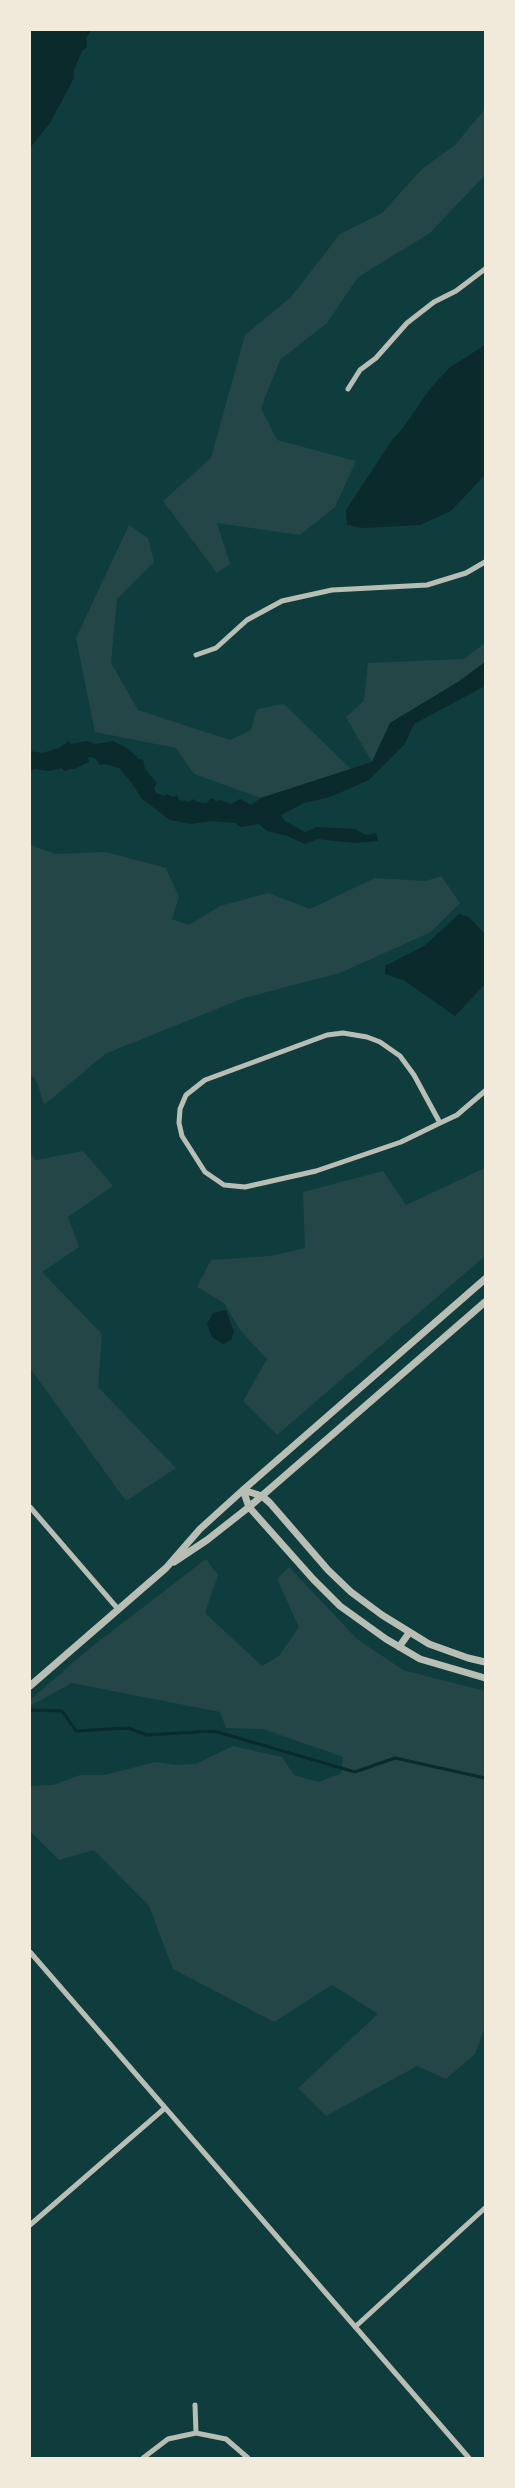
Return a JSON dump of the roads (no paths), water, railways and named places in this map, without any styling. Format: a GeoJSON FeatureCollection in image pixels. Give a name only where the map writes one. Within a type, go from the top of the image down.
{"type":"FeatureCollection","features":[{"type":"Feature","properties":{"kind":"street"},"geometry":{"type":"LineString","coordinates":[[348,389],[360,370],[376,358],[407,323],[434,302],[456,291],[485,269]]}},
{"type":"Feature","properties":{"kind":"street"},"geometry":{"type":"LineString","coordinates":[[196,655],[216,648],[247,620],[282,601],[332,590],[427,585],[466,573],[485,562]]}},
{"type":"Feature","properties":{"kind":"street"},"geometry":{"type":"LineString","coordinates":[[440,1123],[414,1075],[400,1056],[385,1045],[368,1037],[342,1033],[327,1035],[205,1080],[186,1095],[180,1109],[182,1136],[205,1172],[224,1185],[235,1187],[288,1178],[325,1168],[401,1142],[440,1123],[469,1107],[485,1091]]}},
{"type":"Feature","properties":{"kind":"street"},"geometry":{"type":"LineString","coordinates":[[166,1568],[200,1529],[243,1490],[485,1279]]}},
{"type":"Feature","properties":{"kind":"street"},"geometry":{"type":"LineString","coordinates":[[30,1686],[166,1568],[207,1540],[249,1507],[485,1302]]}},
{"type":"Feature","properties":{"kind":"street"},"geometry":{"type":"LineString","coordinates":[[243,1490],[262,1496],[351,1592],[409,1633],[435,1646],[485,1662]]}},
{"type":"Feature","properties":{"kind":"street"},"geometry":{"type":"LineString","coordinates":[[243,1490],[249,1507],[326,1593],[360,1622],[399,1647],[438,1665],[485,1678]]}},
{"type":"Feature","properties":{"kind":"street"},"geometry":{"type":"LineString","coordinates":[[30,1507],[118,1609]]}},
{"type":"Feature","properties":{"kind":"street"},"geometry":{"type":"LineString","coordinates":[[399,1647],[409,1633]]}},
{"type":"Feature","properties":{"kind":"street"},"geometry":{"type":"LineString","coordinates":[[30,1952],[469,2458]]}},
{"type":"Feature","properties":{"kind":"street"},"geometry":{"type":"LineString","coordinates":[[30,2225],[165,2108]]}},
{"type":"Feature","properties":{"kind":"street"},"geometry":{"type":"LineString","coordinates":[[355,2327],[485,2208]]}},
{"type":"Feature","properties":{"kind":"street"},"geometry":{"type":"LineString","coordinates":[[195,2405],[196,2433]]}},
{"type":"Feature","properties":{"kind":"street"},"geometry":{"type":"LineString","coordinates":[[143,2458],[168,2439],[196,2433],[226,2440],[248,2458]]}},
{"type":"Feature","properties":{"kind":"waterway"},"geometry":{"type":"LineString","coordinates":[[30,1710],[62,1711],[76,1731],[128,1728],[147,1735],[214,1731],[355,1772],[395,1758],[485,1778]]}}]}
